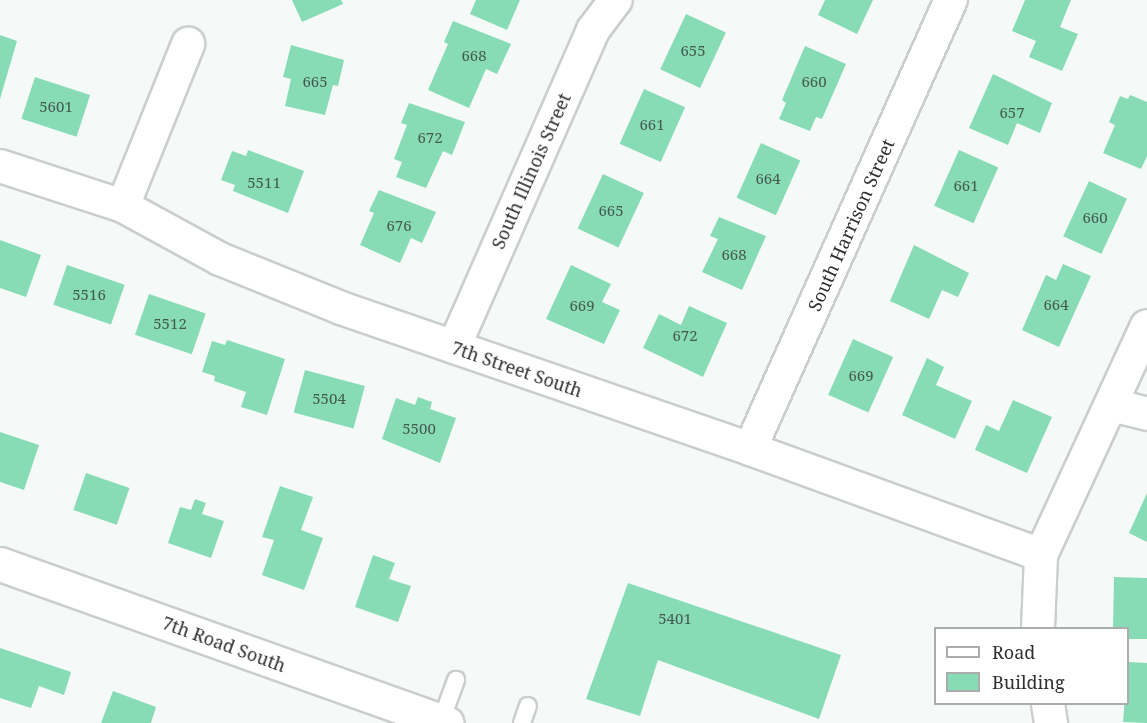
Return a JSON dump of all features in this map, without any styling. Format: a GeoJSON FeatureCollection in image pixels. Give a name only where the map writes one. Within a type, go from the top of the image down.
{"type":"FeatureCollection","features":[{"type":"Feature","properties":{"kind":"street","name":"South Illinois Street"},"geometry":{"type":"LineString","coordinates":[[454,347],[593,30],[616,0]]}},
{"type":"Feature","properties":{"kind":"street","name":"South Harrison Street"},"geometry":{"type":"LineString","coordinates":[[750,449],[951,0]]}},
{"type":"Feature","properties":{"kind":"street"},"geometry":{"type":"LineString","coordinates":[[123,207],[188,44]]}},
{"type":"Feature","properties":{"kind":"street","name":"7th Street South"},"geometry":{"type":"LineString","coordinates":[[0,166],[123,207],[220,259],[341,308],[750,449],[1041,555]]}},
{"type":"Feature","properties":{"kind":"street"},"geometry":{"type":"LineString","coordinates":[[1038,627],[1041,555],[1147,326]]}},
{"type":"Feature","properties":{"kind":"street"},"geometry":{"type":"LineString","coordinates":[[1112,405],[1147,414]]}},
{"type":"Feature","properties":{"kind":"street","name":"7th Road South"},"geometry":{"type":"LineString","coordinates":[[0,564],[444,722]]}},
{"type":"Feature","properties":{"kind":"street"},"geometry":{"type":"LineString","coordinates":[[1048,705],[1051,723]]}},
{"type":"Feature","properties":{"kind":"lane"},"geometry":{"type":"LineString","coordinates":[[444,722],[456,680]]}},
{"type":"Feature","properties":{"kind":"lane"},"geometry":{"type":"LineString","coordinates":[[522,723],[528,705]]}},
{"type":"Feature","properties":{"kind":"building"},"geometry":{"type":"Polygon","coordinates":[[[292,0],[341,0],[343,4],[302,22],[292,0]]]}},
{"type":"Feature","properties":{"kind":"building"},"geometry":{"type":"Polygon","coordinates":[[[476,0],[520,0],[507,30],[470,14],[476,0]]]}},
{"type":"Feature","properties":{"kind":"building"},"geometry":{"type":"Polygon","coordinates":[[[825,0],[873,0],[857,34],[818,15],[825,0]]]}},
{"type":"Feature","properties":{"kind":"building"},"geometry":{"type":"Polygon","coordinates":[[[1025,0],[1071,0],[1060,27],[1078,34],[1062,71],[1029,57],[1036,41],[1012,31],[1025,0]]]}},
{"type":"Feature","properties":{"kind":"building"},"geometry":{"type":"Polygon","coordinates":[[[686,14],[726,33],[700,88],[660,69],[686,14]]]}},
{"type":"Feature","properties":{"kind":"building"},"geometry":{"type":"Polygon","coordinates":[[[453,21],[511,44],[497,74],[486,69],[469,108],[428,90],[448,44],[444,42],[453,21]]]}},
{"type":"Feature","properties":{"kind":"building"},"geometry":{"type":"Polygon","coordinates":[[[0,35],[17,41],[0,99],[0,35]]]}},
{"type":"Feature","properties":{"kind":"building"},"geometry":{"type":"Polygon","coordinates":[[[291,45],[344,60],[338,86],[333,85],[325,115],[285,106],[291,79],[283,77],[291,45]]]}},
{"type":"Feature","properties":{"kind":"building"},"geometry":{"type":"Polygon","coordinates":[[[805,46],[846,64],[822,119],[816,117],[810,131],[779,119],[786,103],[782,100],[805,46]]]}},
{"type":"Feature","properties":{"kind":"building"},"geometry":{"type":"Polygon","coordinates":[[[993,74],[1052,103],[1040,133],[1017,123],[1008,145],[969,128],[993,74]]]}},
{"type":"Feature","properties":{"kind":"building"},"geometry":{"type":"Polygon","coordinates":[[[35,77],[90,95],[77,137],[21,119],[35,77]]]}},
{"type":"Feature","properties":{"kind":"building"},"geometry":{"type":"Polygon","coordinates":[[[644,89],[685,107],[661,162],[620,144],[644,89]]]}},
{"type":"Feature","properties":{"kind":"building"},"geometry":{"type":"Polygon","coordinates":[[[1130,95],[1147,102],[1147,156],[1141,169],[1103,153],[1115,125],[1109,122],[1120,96],[1128,99],[1130,95]]]}},
{"type":"Feature","properties":{"kind":"building"},"geometry":{"type":"Polygon","coordinates":[[[409,103],[465,122],[452,155],[443,151],[426,188],[396,177],[402,162],[394,159],[407,125],[401,123],[409,103]]]}},
{"type":"Feature","properties":{"kind":"building"},"geometry":{"type":"Polygon","coordinates":[[[761,143],[800,160],[776,215],[737,198],[761,143]]]}},
{"type":"Feature","properties":{"kind":"building"},"geometry":{"type":"Polygon","coordinates":[[[248,150],[304,171],[288,213],[233,191],[235,185],[221,180],[232,151],[246,156],[248,150]]]}},
{"type":"Feature","properties":{"kind":"building"},"geometry":{"type":"Polygon","coordinates":[[[959,150],[998,167],[973,223],[934,206],[959,150]]]}},
{"type":"Feature","properties":{"kind":"building"},"geometry":{"type":"Polygon","coordinates":[[[603,174],[644,193],[618,247],[578,228],[603,174]]]}},
{"type":"Feature","properties":{"kind":"building"},"geometry":{"type":"Polygon","coordinates":[[[1089,181],[1127,199],[1101,254],[1063,236],[1089,181]]]}},
{"type":"Feature","properties":{"kind":"building"},"geometry":{"type":"Polygon","coordinates":[[[379,190],[436,212],[422,243],[411,238],[400,263],[360,245],[374,213],[369,211],[379,190]]]}},
{"type":"Feature","properties":{"kind":"building"},"geometry":{"type":"Polygon","coordinates":[[[719,217],[766,236],[742,290],[702,272],[718,239],[710,236],[719,217]]]}},
{"type":"Feature","properties":{"kind":"building"},"geometry":{"type":"Polygon","coordinates":[[[0,240],[41,255],[26,297],[0,288],[0,240]]]}},
{"type":"Feature","properties":{"kind":"building"},"geometry":{"type":"Polygon","coordinates":[[[914,245],[969,273],[958,297],[942,290],[929,319],[890,301],[914,245]]]}},
{"type":"Feature","properties":{"kind":"building"},"geometry":{"type":"Polygon","coordinates":[[[1063,264],[1091,276],[1059,347],[1022,330],[1046,275],[1056,280],[1063,264]]]}},
{"type":"Feature","properties":{"kind":"building"},"geometry":{"type":"Polygon","coordinates":[[[67,265],[125,285],[111,325],[53,305],[67,265]]]}},
{"type":"Feature","properties":{"kind":"building"},"geometry":{"type":"Polygon","coordinates":[[[571,265],[611,284],[602,302],[620,310],[604,344],[546,319],[571,265]]]}},
{"type":"Feature","properties":{"kind":"building"},"geometry":{"type":"Polygon","coordinates":[[[149,294],[206,314],[192,354],[135,335],[149,294]]]}},
{"type":"Feature","properties":{"kind":"building"},"geometry":{"type":"Polygon","coordinates":[[[689,306],[727,323],[703,377],[643,348],[659,314],[681,325],[689,306]]]}},
{"type":"Feature","properties":{"kind":"building"},"geometry":{"type":"Polygon","coordinates":[[[853,339],[893,357],[868,413],[828,395],[853,339]]]}},
{"type":"Feature","properties":{"kind":"building"},"geometry":{"type":"Polygon","coordinates":[[[227,340],[285,359],[267,415],[241,407],[246,392],[214,381],[215,376],[202,372],[212,341],[225,345],[227,340]]]}},
{"type":"Feature","properties":{"kind":"building"},"geometry":{"type":"Polygon","coordinates":[[[927,358],[944,367],[936,385],[972,401],[955,439],[902,415],[927,358]]]}},
{"type":"Feature","properties":{"kind":"building"},"geometry":{"type":"Polygon","coordinates":[[[305,370],[365,386],[353,429],[294,413],[305,370]]]}},
{"type":"Feature","properties":{"kind":"building"},"geometry":{"type":"Polygon","coordinates":[[[418,397],[432,402],[430,409],[456,418],[440,463],[382,439],[396,398],[415,405],[418,397]]]}},
{"type":"Feature","properties":{"kind":"building"},"geometry":{"type":"Polygon","coordinates":[[[1013,400],[1052,417],[1027,473],[975,450],[986,425],[999,431],[1013,400]]]}},
{"type":"Feature","properties":{"kind":"building"},"geometry":{"type":"Polygon","coordinates":[[[0,432],[39,445],[24,490],[0,482],[0,432]]]}},
{"type":"Feature","properties":{"kind":"building"},"geometry":{"type":"Polygon","coordinates":[[[86,473],[129,488],[117,525],[73,510],[86,473]]]}},
{"type":"Feature","properties":{"kind":"building"},"geometry":{"type":"Polygon","coordinates":[[[280,486],[313,497],[301,530],[323,538],[304,590],[262,575],[274,540],[262,537],[280,486]]]}},
{"type":"Feature","properties":{"kind":"building"},"geometry":{"type":"Polygon","coordinates":[[[1147,493],[1147,542],[1129,533],[1147,493]]]}},
{"type":"Feature","properties":{"kind":"building"},"geometry":{"type":"Polygon","coordinates":[[[195,499],[206,503],[202,514],[224,521],[211,558],[168,543],[180,507],[191,510],[195,499]]]}},
{"type":"Feature","properties":{"kind":"building"},"geometry":{"type":"Polygon","coordinates":[[[373,555],[395,563],[389,579],[411,586],[398,622],[355,607],[373,555]]]}},
{"type":"Feature","properties":{"kind":"building"},"geometry":{"type":"Polygon","coordinates":[[[1114,577],[1147,578],[1147,639],[1129,639],[1129,627],[1113,627],[1114,577]]]}},
{"type":"Feature","properties":{"kind":"building"},"geometry":{"type":"Polygon","coordinates":[[[628,583],[841,655],[819,719],[658,660],[640,716],[586,699],[628,583]]]}},
{"type":"Feature","properties":{"kind":"building"},"geometry":{"type":"Polygon","coordinates":[[[0,648],[71,672],[64,695],[39,686],[31,708],[0,698],[0,648]]]}},
{"type":"Feature","properties":{"kind":"building"},"geometry":{"type":"Polygon","coordinates":[[[1129,662],[1147,663],[1147,723],[1123,722],[1124,705],[1129,705],[1129,662]]]}},
{"type":"Feature","properties":{"kind":"building"},"geometry":{"type":"Polygon","coordinates":[[[113,691],[156,707],[151,723],[101,723],[113,691]]]}}]}
